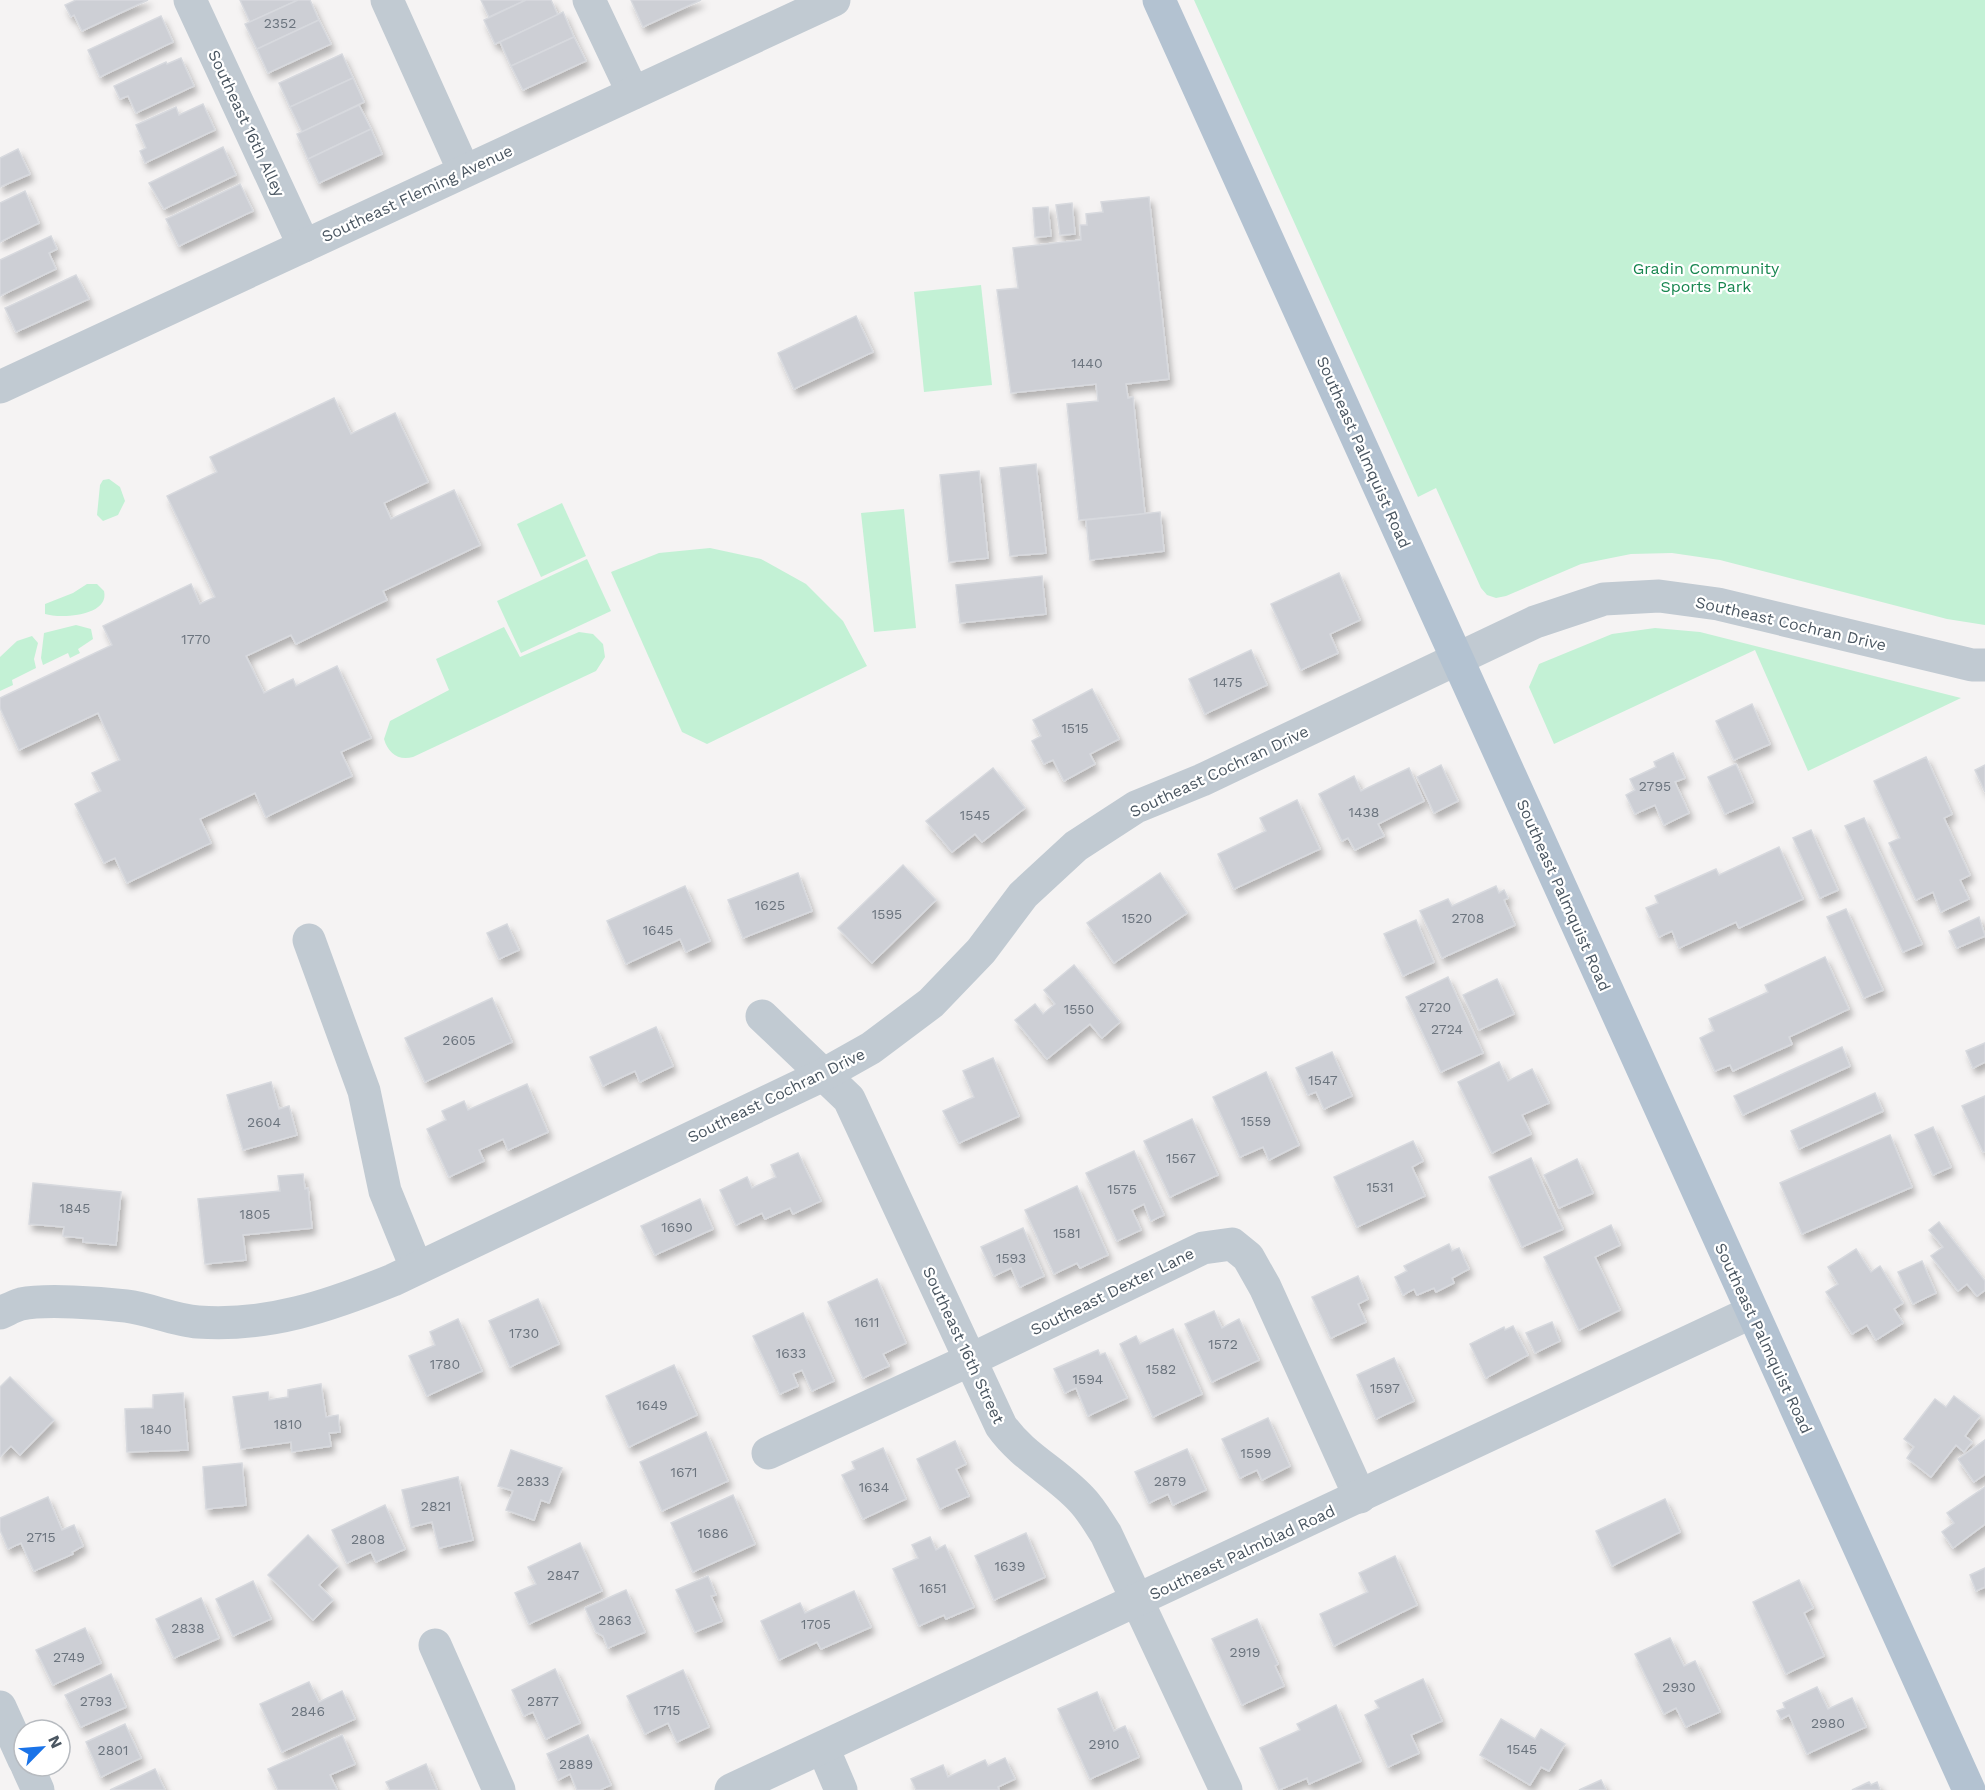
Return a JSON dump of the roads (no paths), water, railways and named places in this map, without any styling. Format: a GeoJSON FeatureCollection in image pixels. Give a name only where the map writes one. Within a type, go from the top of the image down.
{"type":"FeatureCollection","features":[{"type":"Feature","properties":{"kind":"main road","name":"Southeast Palmquist Road"},"geometry":{"type":"LineString","coordinates":[[1159,0],[1969,1790]]}},
{"type":"Feature","properties":{"kind":"street","name":"Southeast 16th Alley"},"geometry":{"type":"LineString","coordinates":[[190,0],[304,246]]}},
{"type":"Feature","properties":{"kind":"street"},"geometry":{"type":"LineString","coordinates":[[387,0],[464,171]]}},
{"type":"Feature","properties":{"kind":"street"},"geometry":{"type":"LineString","coordinates":[[589,0],[633,93]]}},
{"type":"Feature","properties":{"kind":"street","name":"Southeast Fleming Avenue"},"geometry":{"type":"LineString","coordinates":[[1,383],[304,246],[834,0]]}},
{"type":"Feature","properties":{"kind":"street","name":"Southeast Cochran Drive"},"geometry":{"type":"LineString","coordinates":[[0,1313],[20,1304],[59,1303],[126,1306],[195,1322],[229,1323],[297,1314],[330,1306],[393,1280],[416,1267],[823,1075],[871,1048],[931,1004],[981,951],[1023,895],[1084,840],[1136,807],[1202,780],[1535,622],[1604,599],[1659,596],[1718,604],[1972,665],[1985,665]]}},
{"type":"Feature","properties":{"kind":"street"},"geometry":{"type":"LineString","coordinates":[[309,940],[364,1091],[386,1191],[416,1267]]}},
{"type":"Feature","properties":{"kind":"street","name":"Southeast 16th Street"},"geometry":{"type":"LineString","coordinates":[[762,1016],[849,1099],[1001,1426],[1013,1443],[1080,1498],[1092,1512],[1137,1601],[1226,1790]]}},
{"type":"Feature","properties":{"kind":"street","name":"Southeast Dexter Lane"},"geometry":{"type":"LineString","coordinates":[[768,1453],[970,1360],[1203,1248],[1232,1244],[1248,1257],[1266,1287],[1360,1497]]}},
{"type":"Feature","properties":{"kind":"street","name":"Southeast Palmblad Road"},"geometry":{"type":"LineString","coordinates":[[731,1790],[1752,1312]]}},
{"type":"Feature","properties":{"kind":"street"},"geometry":{"type":"LineString","coordinates":[[435,1645],[499,1790]]}},
{"type":"Feature","properties":{"kind":"street"},"geometry":{"type":"LineString","coordinates":[[0,1707],[12,1734]]}},
{"type":"Feature","properties":{"kind":"street"},"geometry":{"type":"LineString","coordinates":[[823,1748],[842,1790]]}},
{"type":"Feature","properties":{"kind":"park label","name":"Gradin Community Sports Park"},"geometry":{"type":"Point","coordinates":[1706,277]}}]}
